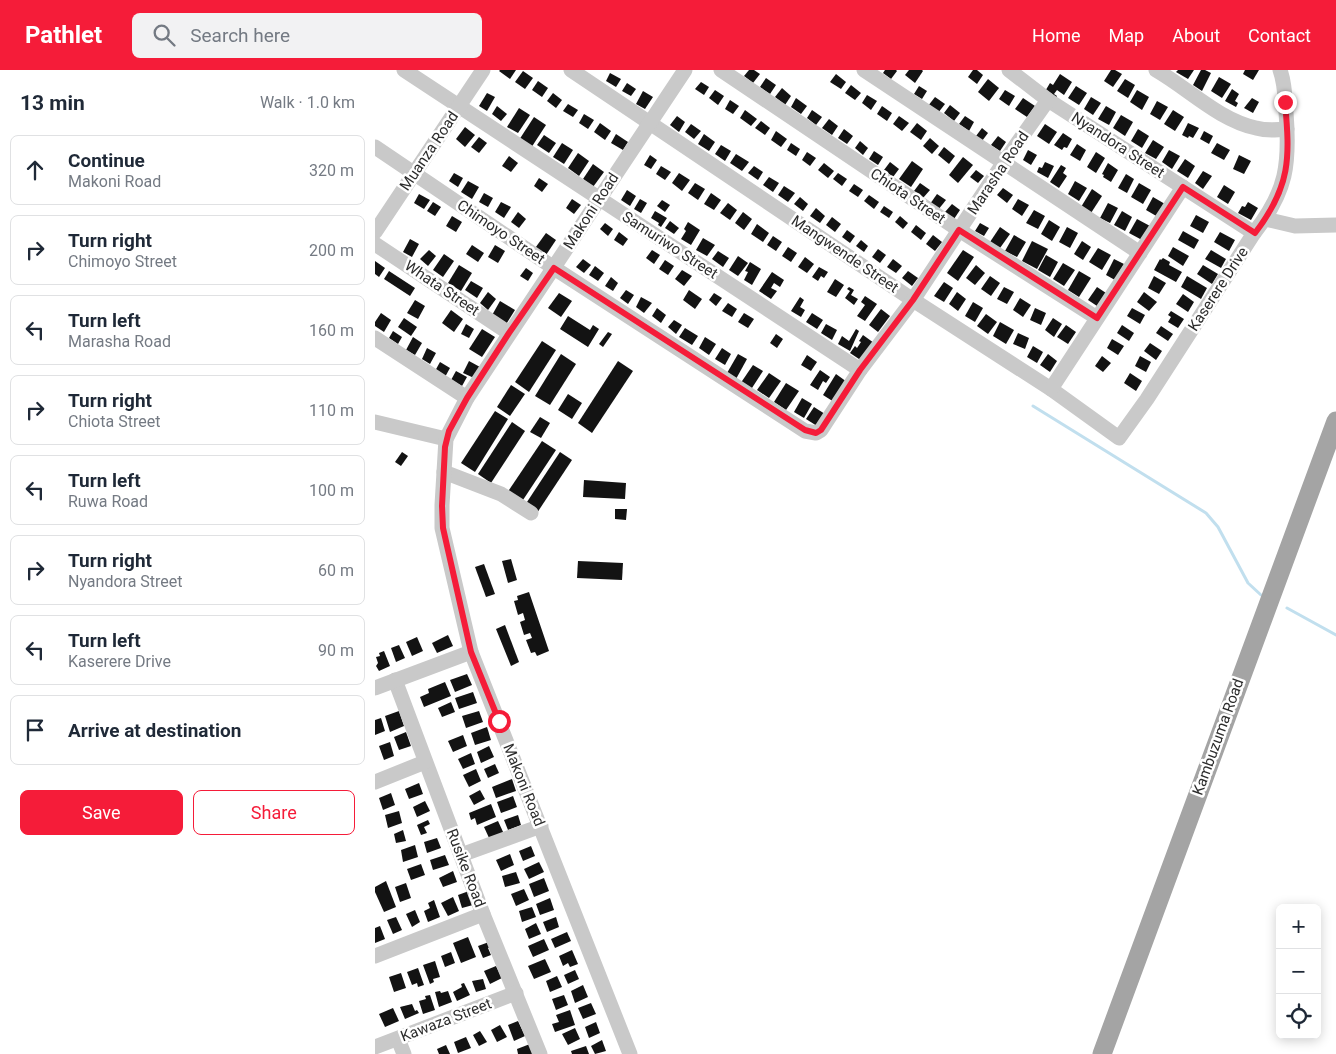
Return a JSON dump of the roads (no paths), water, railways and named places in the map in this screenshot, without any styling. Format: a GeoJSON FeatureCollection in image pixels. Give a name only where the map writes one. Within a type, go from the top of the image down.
{"type":"FeatureCollection","features":[{"type":"Feature","properties":{"kind":"main road","name":"Kambuzuma Road"},"geometry":{"type":"LineString","coordinates":[[1102,1054],[1336,421]]}},
{"type":"Feature","properties":{"kind":"street","name":"Samuriwo Street"},"geometry":{"type":"LineString","coordinates":[[404,70],[860,370]]}},
{"type":"Feature","properties":{"kind":"street","name":"Muanza Road"},"geometry":{"type":"LineString","coordinates":[[375,232],[483,70]]}},
{"type":"Feature","properties":{"kind":"street","name":"Mangwende Street"},"geometry":{"type":"LineString","coordinates":[[571,70],[913,300],[1051,389],[1119,438]]}},
{"type":"Feature","properties":{"kind":"street","name":"Makoni Road"},"geometry":{"type":"LineString","coordinates":[[630,1054],[471,652],[443,528],[444,472],[447,439],[467,398],[685,70]]}},
{"type":"Feature","properties":{"kind":"street","name":"Chiota Street"},"geometry":{"type":"LineString","coordinates":[[721,70],[959,230],[1097,318]]}},
{"type":"Feature","properties":{"kind":"street"},"geometry":{"type":"LineString","coordinates":[[864,70],[1140,253]]}},
{"type":"Feature","properties":{"kind":"street","name":"Nyandora Street"},"geometry":{"type":"LineString","coordinates":[[1009,70],[1048,100],[1255,233]]}},
{"type":"Feature","properties":{"kind":"street"},"geometry":{"type":"LineString","coordinates":[[1157,70],[1205,103],[1243,124],[1257,129],[1287,130]]}},
{"type":"Feature","properties":{"kind":"street","name":"Kaserere Drive"},"geometry":{"type":"LineString","coordinates":[[1119,438],[1147,399],[1279,195],[1284,181],[1287,152],[1284,88],[1280,70]]}},
{"type":"Feature","properties":{"kind":"street","name":"Marasha Road"},"geometry":{"type":"LineString","coordinates":[[805,430],[816,433],[821,430],[860,370],[913,300],[1004,162],[1048,100]]}},
{"type":"Feature","properties":{"kind":"street","name":"Chimoyo Street"},"geometry":{"type":"LineString","coordinates":[[375,147],[554,268],[805,430]]}},
{"type":"Feature","properties":{"kind":"street"},"geometry":{"type":"LineString","coordinates":[[1051,389],[1183,187]]}},
{"type":"Feature","properties":{"kind":"street"},"geometry":{"type":"LineString","coordinates":[[1265,219],[1295,226],[1336,225]]}},
{"type":"Feature","properties":{"kind":"street","name":"Whata Street"},"geometry":{"type":"LineString","coordinates":[[375,244],[509,333]]}},
{"type":"Feature","properties":{"kind":"street"},"geometry":{"type":"LineString","coordinates":[[375,338],[467,398]]}},
{"type":"Feature","properties":{"kind":"street"},"geometry":{"type":"LineString","coordinates":[[375,422],[447,439]]}},
{"type":"Feature","properties":{"kind":"street"},"geometry":{"type":"LineString","coordinates":[[444,472],[501,494],[531,513]]}},
{"type":"Feature","properties":{"kind":"street"},"geometry":{"type":"LineString","coordinates":[[375,688],[471,652]]}},
{"type":"Feature","properties":{"kind":"street","name":"Rusike Road"},"geometry":{"type":"LineString","coordinates":[[395,680],[483,914],[539,1054]]}},
{"type":"Feature","properties":{"kind":"street"},"geometry":{"type":"LineString","coordinates":[[375,782],[425,762]]}},
{"type":"Feature","properties":{"kind":"street"},"geometry":{"type":"LineString","coordinates":[[461,855],[541,826]]}},
{"type":"Feature","properties":{"kind":"street"},"geometry":{"type":"LineString","coordinates":[[375,956],[483,914]]}},
{"type":"Feature","properties":{"kind":"street","name":"Kawaza Street"},"geometry":{"type":"LineString","coordinates":[[375,1047],[516,993]]}},
{"type":"Feature","properties":{"kind":"street"},"geometry":{"type":"LineString","coordinates":[[398,1039],[403,1054]]}},
{"type":"Feature","properties":{"kind":"waterway"},"geometry":{"type":"LineString","coordinates":[[1033,406],[1206,513],[1218,527],[1248,583],[1261,595]]}},
{"type":"Feature","properties":{"kind":"waterway"},"geometry":{"type":"LineString","coordinates":[[1287,608],[1336,635]]}}]}
